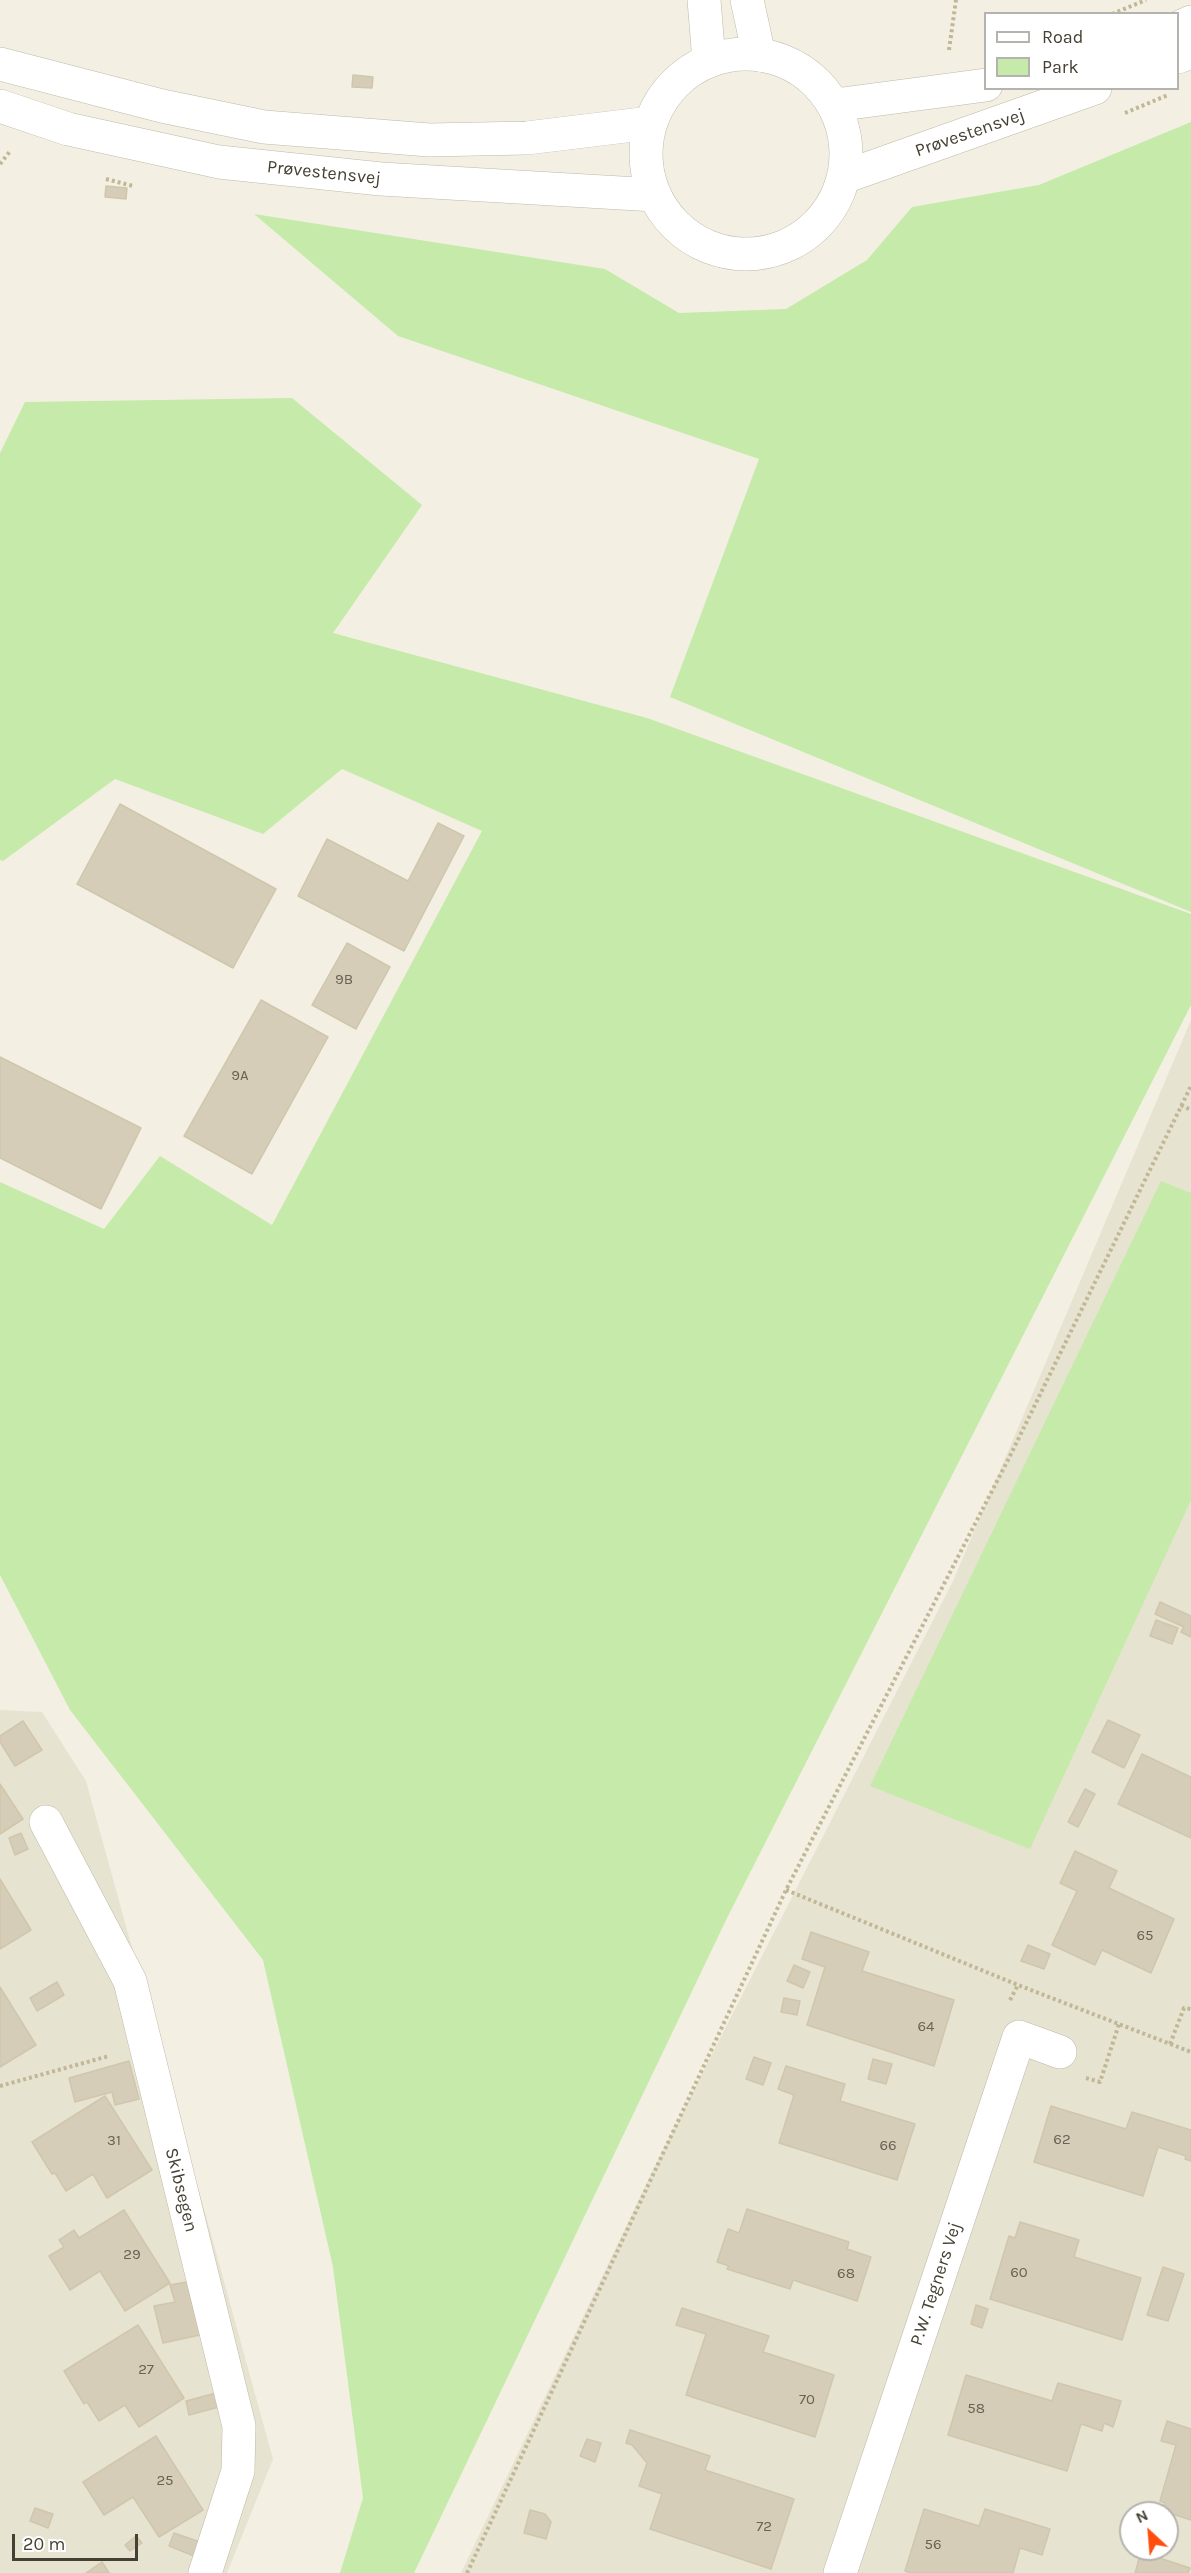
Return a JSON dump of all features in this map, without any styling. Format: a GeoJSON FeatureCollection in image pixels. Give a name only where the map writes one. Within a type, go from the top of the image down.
{"type":"FeatureCollection","features":[{"type":"Feature","properties":{"kind":"street"},"geometry":{"type":"LineString","coordinates":[[704,0],[709,61]]}},
{"type":"Feature","properties":{"kind":"street"},"geometry":{"type":"LineString","coordinates":[[747,0],[759,55]]}},
{"type":"Feature","properties":{"kind":"street"},"geometry":{"type":"LineString","coordinates":[[737,54],[759,55],[794,65],[817,82],[835,105],[846,140],[844,177],[832,205],[812,229],[786,245],[756,254],[725,252],[696,241],[672,221],[655,195],[647,172],[646,147],[650,123],[664,97],[684,75],[709,61],[737,54]]}},
{"type":"Feature","properties":{"kind":"street"},"geometry":{"type":"LineString","coordinates":[[0,64],[162,106],[264,127],[429,140],[527,138],[650,123]]}},
{"type":"Feature","properties":{"kind":"street"},"geometry":{"type":"LineString","coordinates":[[835,105],[984,85]]}},
{"type":"Feature","properties":{"kind":"street","name":"Prøvestensvej"},"geometry":{"type":"LineString","coordinates":[[844,177],[1089,90]]}},
{"type":"Feature","properties":{"kind":"street","name":"Prøvestensvej"},"geometry":{"type":"LineString","coordinates":[[0,106],[68,129],[219,162],[381,179],[655,195]]}},
{"type":"Feature","properties":{"kind":"street","name":"Skibsegen"},"geometry":{"type":"LineString","coordinates":[[46,1822],[130,1981],[240,2426],[238,2471],[205,2573]]}},
{"type":"Feature","properties":{"kind":"street","name":"P.W. Tegners Vej"},"geometry":{"type":"LineString","coordinates":[[840,2573],[1019,2037],[1060,2052]]}},
{"type":"Feature","properties":{"kind":"path"},"geometry":{"type":"LineString","coordinates":[[948,55],[956,0]]}},
{"type":"Feature","properties":{"kind":"path"},"geometry":{"type":"LineString","coordinates":[[1117,12],[1146,0]]}},
{"type":"Feature","properties":{"kind":"path"},"geometry":{"type":"LineString","coordinates":[[475,2573],[468,2572],[786,1890],[1009,1458],[1191,1086]]}},
{"type":"Feature","properties":{"kind":"path"},"geometry":{"type":"LineString","coordinates":[[1181,1105],[1191,1110]]}},
{"type":"Feature","properties":{"kind":"path"},"geometry":{"type":"LineString","coordinates":[[786,1890],[1018,1985],[1191,2052]]}},
{"type":"Feature","properties":{"kind":"path"},"geometry":{"type":"LineString","coordinates":[[1170,2044],[1184,2008],[1191,2009]]}},
{"type":"Feature","properties":{"kind":"path"},"geometry":{"type":"LineString","coordinates":[[0,2086],[146,2046]]}},
{"type":"Feature","properties":{"kind":"shaded area"},"geometry":{"type":"Polygon","coordinates":[[[1191,1020],[1191,2573],[461,2573],[652,2172],[953,1581],[1191,1020]]]}},
{"type":"Feature","properties":{"kind":"shaded area"},"geometry":{"type":"Polygon","coordinates":[[[0,1710],[42,1712],[86,1781],[273,2459],[227,2573],[0,2573],[0,1710]]]}},
{"type":"Feature","properties":{"kind":"green space"},"geometry":{"type":"Polygon","coordinates":[[[1191,122],[1191,912],[670,697],[759,459],[398,336],[254,214],[605,269],[679,313],[786,309],[867,260],[912,207],[1039,185],[1191,122]]]}},
{"type":"Feature","properties":{"kind":"green space"},"geometry":{"type":"Polygon","coordinates":[[[292,398],[422,505],[333,633],[647,718],[1191,914],[1191,1005],[727,1918],[414,2573],[340,2573],[363,2498],[333,2267],[263,1960],[70,1710],[0,1575],[0,1182],[104,1229],[160,1156],[272,1225],[482,831],[342,769],[263,834],[115,779],[3,861],[0,860],[0,453],[25,402],[292,398]]]}},
{"type":"Feature","properties":{"kind":"green space"},"geometry":{"type":"Polygon","coordinates":[[[1161,1181],[1191,1193],[1191,1500],[1030,1849],[870,1786],[1161,1181]]]}},
{"type":"Feature","properties":{"kind":"building"},"geometry":{"type":"Polygon","coordinates":[[[353,75],[373,77],[372,88],[352,87],[353,75]]]}},
{"type":"Feature","properties":{"kind":"building"},"geometry":{"type":"Polygon","coordinates":[[[106,186],[127,188],[126,199],[105,197],[106,186]]]}},
{"type":"Feature","properties":{"kind":"building"},"geometry":{"type":"Polygon","coordinates":[[[120,804],[276,889],[233,968],[77,884],[120,804]]]}},
{"type":"Feature","properties":{"kind":"building"},"geometry":{"type":"Polygon","coordinates":[[[438,823],[464,836],[404,951],[298,896],[327,839],[408,881],[438,823]]]}},
{"type":"Feature","properties":{"kind":"building"},"geometry":{"type":"Polygon","coordinates":[[[347,943],[390,967],[356,1029],[312,1005],[347,943]]]}},
{"type":"Feature","properties":{"kind":"building"},"geometry":{"type":"Polygon","coordinates":[[[261,1000],[328,1037],[252,1174],[184,1136],[261,1000]]]}},
{"type":"Feature","properties":{"kind":"building"},"geometry":{"type":"Polygon","coordinates":[[[0,1057],[141,1128],[101,1209],[0,1158],[0,1057]]]}},
{"type":"Feature","properties":{"kind":"building"},"geometry":{"type":"Polygon","coordinates":[[[1160,1602],[1191,1616],[1191,1637],[1181,1632],[1184,1627],[1155,1614],[1160,1602]]]}},
{"type":"Feature","properties":{"kind":"building"},"geometry":{"type":"Polygon","coordinates":[[[1156,1620],[1178,1628],[1172,1644],[1150,1636],[1156,1620]]]}},
{"type":"Feature","properties":{"kind":"building"},"geometry":{"type":"Polygon","coordinates":[[[1108,1720],[1140,1735],[1124,1768],[1092,1752],[1108,1720]]]}},
{"type":"Feature","properties":{"kind":"building"},"geometry":{"type":"Polygon","coordinates":[[[23,1721],[42,1750],[15,1766],[0,1742],[0,1736],[23,1721]]]}},
{"type":"Feature","properties":{"kind":"building"},"geometry":{"type":"Polygon","coordinates":[[[1142,1754],[1191,1777],[1191,1838],[1118,1804],[1142,1754]]]}},
{"type":"Feature","properties":{"kind":"building"},"geometry":{"type":"Polygon","coordinates":[[[0,1784],[23,1819],[0,1834],[0,1784]]]}},
{"type":"Feature","properties":{"kind":"building"},"geometry":{"type":"Polygon","coordinates":[[[1085,1789],[1095,1794],[1078,1827],[1068,1822],[1085,1789]]]}},
{"type":"Feature","properties":{"kind":"building"},"geometry":{"type":"Polygon","coordinates":[[[21,1833],[28,1849],[15,1855],[9,1838],[21,1833]]]}},
{"type":"Feature","properties":{"kind":"building"},"geometry":{"type":"Polygon","coordinates":[[[1075,1851],[1117,1871],[1109,1888],[1174,1919],[1151,1973],[1102,1950],[1095,1965],[1052,1945],[1077,1891],[1060,1883],[1075,1851]]]}},
{"type":"Feature","properties":{"kind":"building"},"geometry":{"type":"Polygon","coordinates":[[[0,1879],[31,1930],[0,1949],[0,1879]]]}},
{"type":"Feature","properties":{"kind":"building"},"geometry":{"type":"Polygon","coordinates":[[[811,1932],[869,1952],[862,1971],[954,2000],[934,2066],[807,2025],[825,1967],[802,1959],[811,1932]]]}},
{"type":"Feature","properties":{"kind":"building"},"geometry":{"type":"Polygon","coordinates":[[[1028,1945],[1050,1954],[1044,1969],[1021,1961],[1028,1945]]]}},
{"type":"Feature","properties":{"kind":"building"},"geometry":{"type":"Polygon","coordinates":[[[794,1965],[810,1972],[803,1988],[787,1981],[794,1965]]]}},
{"type":"Feature","properties":{"kind":"building"},"geometry":{"type":"Polygon","coordinates":[[[57,1982],[64,1995],[37,2011],[30,1998],[57,1982]]]}},
{"type":"Feature","properties":{"kind":"building"},"geometry":{"type":"Polygon","coordinates":[[[0,1987],[36,2045],[0,2067],[0,1987]]]}},
{"type":"Feature","properties":{"kind":"building"},"geometry":{"type":"Polygon","coordinates":[[[784,1998],[800,2001],[797,2015],[781,2012],[784,1998]]]}},
{"type":"Feature","properties":{"kind":"building"},"geometry":{"type":"Polygon","coordinates":[[[754,2057],[771,2063],[763,2085],[746,2079],[754,2057]]]}},
{"type":"Feature","properties":{"kind":"building"},"geometry":{"type":"Polygon","coordinates":[[[873,2059],[892,2064],[886,2084],[868,2079],[873,2059]]]}},
{"type":"Feature","properties":{"kind":"building"},"geometry":{"type":"Polygon","coordinates":[[[129,2061],[139,2099],[115,2105],[112,2092],[75,2102],[69,2078],[129,2061]]]}},
{"type":"Feature","properties":{"kind":"building"},"geometry":{"type":"Polygon","coordinates":[[[786,2066],[845,2084],[840,2101],[915,2124],[897,2180],[779,2143],[794,2095],[778,2089],[786,2066]]]}},
{"type":"Feature","properties":{"kind":"building"},"geometry":{"type":"Polygon","coordinates":[[[105,2096],[152,2170],[107,2198],[93,2174],[66,2191],[55,2173],[52,2174],[32,2142],[105,2096]]]}},
{"type":"Feature","properties":{"kind":"building"},"geometry":{"type":"Polygon","coordinates":[[[1051,2106],[1126,2129],[1132,2112],[1191,2130],[1191,2161],[1185,2159],[1186,2156],[1158,2147],[1143,2196],[1034,2162],[1051,2106]]]}},
{"type":"Feature","properties":{"kind":"building"},"geometry":{"type":"Polygon","coordinates":[[[747,2209],[849,2242],[847,2249],[871,2257],[857,2301],[793,2280],[790,2289],[727,2269],[729,2266],[717,2262],[728,2229],[739,2233],[747,2209]]]}},
{"type":"Feature","properties":{"kind":"building"},"geometry":{"type":"Polygon","coordinates":[[[124,2210],[170,2283],[125,2311],[100,2271],[70,2290],[49,2256],[64,2247],[59,2240],[74,2230],[79,2238],[124,2210]]]}},
{"type":"Feature","properties":{"kind":"building"},"geometry":{"type":"Polygon","coordinates":[[[1020,2222],[1079,2240],[1074,2257],[1141,2278],[1122,2340],[990,2299],[1009,2236],[1015,2238],[1020,2222]]]}},
{"type":"Feature","properties":{"kind":"building"},"geometry":{"type":"Polygon","coordinates":[[[1163,2267],[1184,2274],[1168,2321],[1147,2315],[1163,2267]]]}},
{"type":"Feature","properties":{"kind":"building"},"geometry":{"type":"Polygon","coordinates":[[[187,2282],[200,2335],[163,2343],[154,2306],[175,2302],[170,2285],[187,2282]]]}},
{"type":"Feature","properties":{"kind":"building"},"geometry":{"type":"Polygon","coordinates":[[[976,2305],[988,2309],[982,2328],[971,2324],[976,2305]]]}},
{"type":"Feature","properties":{"kind":"building"},"geometry":{"type":"Polygon","coordinates":[[[682,2308],[769,2336],[763,2352],[834,2375],[815,2437],[686,2395],[706,2334],[676,2325],[682,2308]]]}},
{"type":"Feature","properties":{"kind":"building"},"geometry":{"type":"Polygon","coordinates":[[[138,2325],[184,2398],[139,2427],[125,2405],[99,2421],[87,2402],[84,2404],[64,2371],[138,2325]]]}},
{"type":"Feature","properties":{"kind":"building"},"geometry":{"type":"Polygon","coordinates":[[[966,2375],[1052,2401],[1058,2383],[1121,2401],[1113,2427],[1104,2423],[1102,2431],[1081,2424],[1067,2471],[948,2435],[966,2375]]]}},
{"type":"Feature","properties":{"kind":"building"},"geometry":{"type":"Polygon","coordinates":[[[216,2393],[219,2407],[189,2415],[186,2401],[216,2393]]]}},
{"type":"Feature","properties":{"kind":"building"},"geometry":{"type":"Polygon","coordinates":[[[1167,2421],[1191,2429],[1191,2520],[1179,2516],[1179,2501],[1160,2501],[1176,2445],[1161,2441],[1167,2421]]]}},
{"type":"Feature","properties":{"kind":"building"},"geometry":{"type":"Polygon","coordinates":[[[630,2430],[710,2456],[705,2470],[794,2499],[771,2569],[650,2529],[662,2494],[639,2486],[647,2463],[632,2445],[626,2443],[630,2430]]]}},
{"type":"Feature","properties":{"kind":"building"},"geometry":{"type":"Polygon","coordinates":[[[156,2436],[203,2510],[159,2537],[133,2497],[104,2515],[83,2482],[156,2436]]]}},
{"type":"Feature","properties":{"kind":"building"},"geometry":{"type":"Polygon","coordinates":[[[587,2439],[601,2443],[595,2462],[580,2456],[587,2439]]]}},
{"type":"Feature","properties":{"kind":"building"},"geometry":{"type":"Polygon","coordinates":[[[35,2508],[53,2514],[48,2528],[30,2521],[35,2508]]]}},
{"type":"Feature","properties":{"kind":"building"},"geometry":{"type":"Polygon","coordinates":[[[924,2509],[979,2526],[985,2509],[1050,2529],[1042,2555],[1020,2548],[1013,2573],[911,2573],[905,2571],[924,2509]]]}},
{"type":"Feature","properties":{"kind":"building"},"geometry":{"type":"Polygon","coordinates":[[[530,2510],[545,2514],[551,2522],[546,2539],[524,2533],[530,2510]]]}},
{"type":"Feature","properties":{"kind":"building"},"geometry":{"type":"Polygon","coordinates":[[[174,2533],[200,2542],[194,2556],[169,2546],[174,2533]]]}},
{"type":"Feature","properties":{"kind":"building"},"geometry":{"type":"Polygon","coordinates":[[[136,2536],[142,2543],[130,2551],[125,2545],[136,2536]]]}},
{"type":"Feature","properties":{"kind":"building"},"geometry":{"type":"Polygon","coordinates":[[[1138,2561],[1169,2561],[1190,2568],[1188,2573],[1135,2573],[1138,2561]]]}},
{"type":"Feature","properties":{"kind":"building"},"geometry":{"type":"Polygon","coordinates":[[[102,2562],[109,2573],[86,2573],[102,2562]]]}}]}
